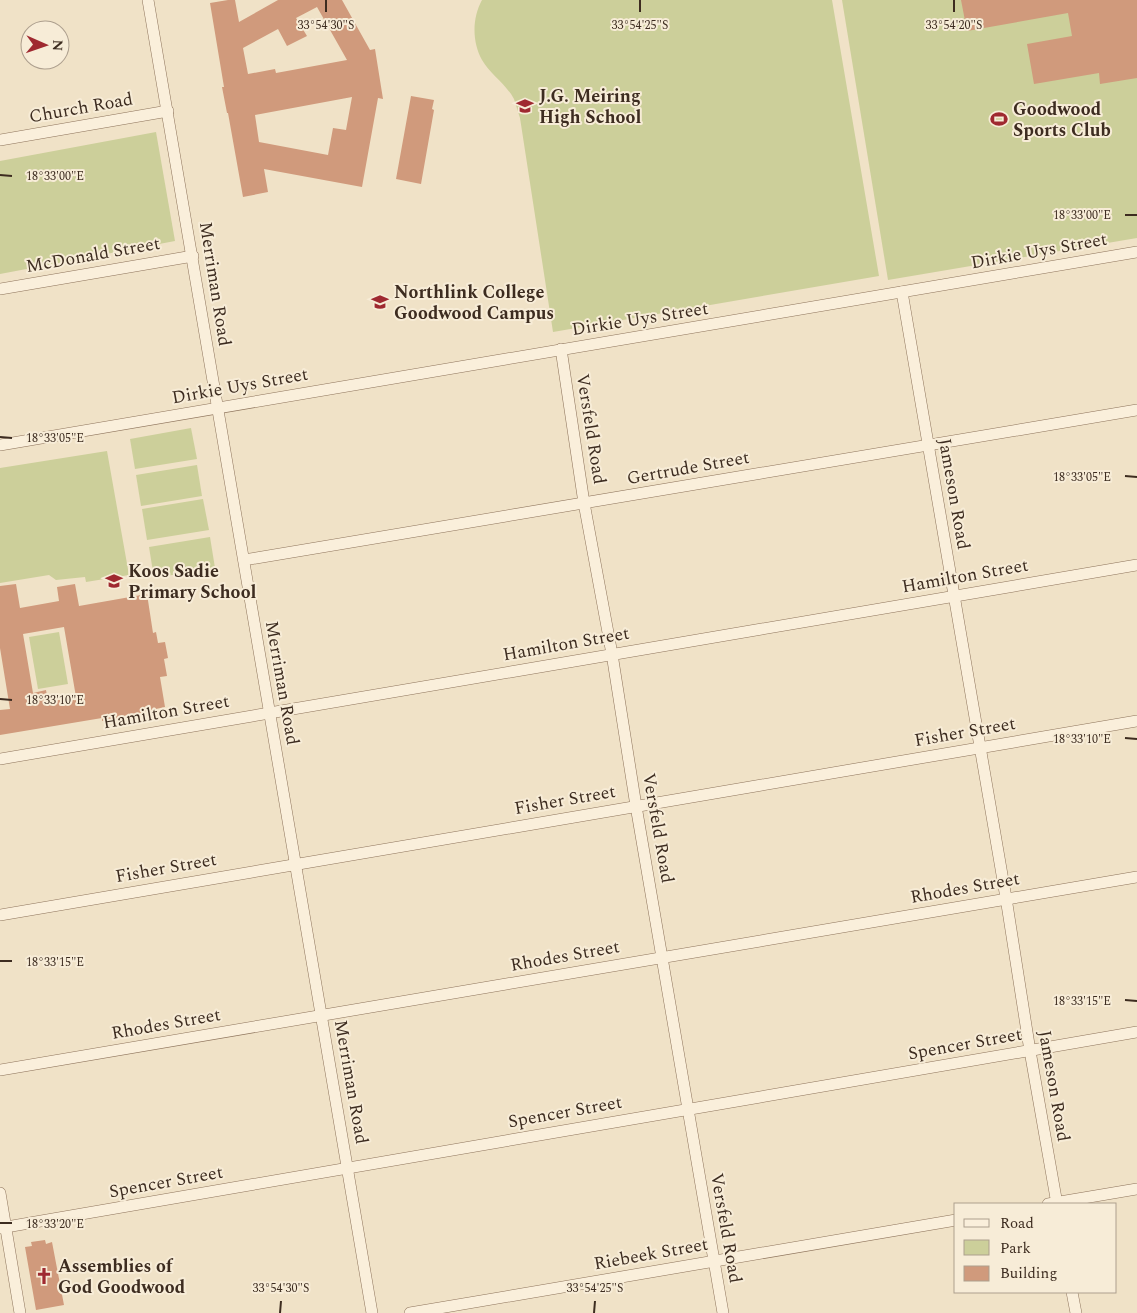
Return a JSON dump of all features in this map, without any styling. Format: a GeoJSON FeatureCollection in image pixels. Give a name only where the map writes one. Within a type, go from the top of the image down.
{"type":"FeatureCollection","features":[{"type":"Feature","properties":{"kind":"street","name":"Merriman Road"},"geometry":{"type":"LineString","coordinates":[[148,0],[372,1313]]}},
{"type":"Feature","properties":{"kind":"street","name":"Church Road"},"geometry":{"type":"LineString","coordinates":[[0,140],[168,111]]}},
{"type":"Feature","properties":{"kind":"street","name":"Dirkie Uys Street"},"geometry":{"type":"LineString","coordinates":[[0,445],[1137,252]]}},
{"type":"Feature","properties":{"kind":"street","name":"McDonald Street"},"geometry":{"type":"LineString","coordinates":[[0,289],[192,256]]}},
{"type":"Feature","properties":{"kind":"street","name":"Jameson Road"},"geometry":{"type":"LineString","coordinates":[[902,292],[1006,898],[1054,1203]]}},
{"type":"Feature","properties":{"kind":"street","name":"Versfeld Road"},"geometry":{"type":"LineString","coordinates":[[561,350],[584,503],[612,654],[636,806],[723,1313]]}},
{"type":"Feature","properties":{"kind":"street","name":"Gertrude Street"},"geometry":{"type":"LineString","coordinates":[[244,560],[1137,410]]}},
{"type":"Feature","properties":{"kind":"street","name":"Hamilton Street"},"geometry":{"type":"LineString","coordinates":[[0,759],[1137,565]]}},
{"type":"Feature","properties":{"kind":"street","name":"Fisher Street"},"geometry":{"type":"LineString","coordinates":[[0,915],[1137,721]]}},
{"type":"Feature","properties":{"kind":"street","name":"Rhodes Street"},"geometry":{"type":"LineString","coordinates":[[0,1070],[1137,877]]}},
{"type":"Feature","properties":{"kind":"street","name":"Spencer Street"},"geometry":{"type":"LineString","coordinates":[[3,1227],[1137,1032]]}},
{"type":"Feature","properties":{"kind":"street"},"geometry":{"type":"LineString","coordinates":[[1060,1203],[1137,1189]]}},
{"type":"Feature","properties":{"kind":"street"},"geometry":{"type":"LineString","coordinates":[[0,1193],[3,1227],[20,1313]]}},
{"type":"Feature","properties":{"kind":"street","name":"Riebeek Street"},"geometry":{"type":"LineString","coordinates":[[410,1313],[954,1220]]}},
{"type":"Feature","properties":{"kind":"street"},"geometry":{"type":"LineString","coordinates":[[1072,1293],[1076,1313]]}},
{"type":"Feature","properties":{"kind":"green space"},"geometry":{"type":"Polygon","coordinates":[[[482,0],[832,0],[879,276],[553,332],[520,118],[514,99],[485,65],[476,46],[474,30],[476,14],[482,0]]]}},
{"type":"Feature","properties":{"kind":"green space","name":"Goodwood Sports Club"},"geometry":{"type":"Polygon","coordinates":[[[842,0],[1137,0],[1137,238],[888,280],[842,0]]]}},
{"type":"Feature","properties":{"kind":"green space"},"geometry":{"type":"Polygon","coordinates":[[[156,132],[175,241],[0,274],[0,161],[156,132]]]}},
{"type":"Feature","properties":{"kind":"green space"},"geometry":{"type":"Polygon","coordinates":[[[191,428],[197,459],[135,469],[130,439],[191,428]]]}},
{"type":"Feature","properties":{"kind":"green space"},"geometry":{"type":"Polygon","coordinates":[[[107,451],[129,575],[86,582],[85,577],[56,580],[49,575],[0,583],[0,468],[107,451]]]}},
{"type":"Feature","properties":{"kind":"green space"},"geometry":{"type":"Polygon","coordinates":[[[197,465],[202,496],[141,506],[136,475],[197,465]]]}},
{"type":"Feature","properties":{"kind":"green space"},"geometry":{"type":"Polygon","coordinates":[[[203,499],[209,530],[147,540],[142,509],[203,499]]]}},
{"type":"Feature","properties":{"kind":"green space"},"geometry":{"type":"Polygon","coordinates":[[[210,537],[215,568],[154,578],[149,547],[210,537]]]}},
{"type":"Feature","properties":{"kind":"green space"},"geometry":{"type":"Polygon","coordinates":[[[59,632],[68,684],[38,689],[29,637],[59,632]]]}},
{"type":"Feature","properties":{"kind":"building"},"geometry":{"type":"Polygon","coordinates":[[[235,0],[239,22],[278,0],[342,0],[370,50],[375,49],[383,99],[378,98],[362,187],[264,169],[268,192],[243,197],[222,87],[224,87],[210,3],[235,0]],[[317,7],[296,18],[307,36],[287,46],[278,29],[243,48],[248,74],[275,69],[276,73],[347,60],[317,7]],[[352,97],[255,115],[259,142],[328,155],[333,128],[346,130],[352,97]]]}},
{"type":"Feature","properties":{"kind":"building"},"geometry":{"type":"Polygon","coordinates":[[[961,0],[1137,0],[1137,78],[1100,84],[1099,73],[1034,84],[1027,44],[1072,36],[1068,13],[967,31],[961,0]]]}},
{"type":"Feature","properties":{"kind":"building"},"geometry":{"type":"Polygon","coordinates":[[[411,96],[434,100],[432,109],[434,110],[421,184],[396,179],[411,96]]]}},
{"type":"Feature","properties":{"kind":"building"},"geometry":{"type":"Polygon","coordinates":[[[16,584],[20,608],[59,601],[57,587],[75,584],[79,606],[147,594],[153,633],[156,632],[158,643],[165,642],[168,658],[164,659],[167,676],[160,677],[165,707],[142,712],[142,714],[102,721],[102,718],[0,735],[0,710],[10,709],[0,648],[0,586],[16,584]],[[64,627],[23,634],[33,693],[46,690],[48,702],[76,697],[64,627]]]}},
{"type":"Feature","properties":{"kind":"building","name":"Assemblies of God Goodwood"},"geometry":{"type":"Polygon","coordinates":[[[45,1240],[46,1244],[52,1242],[64,1305],[36,1310],[25,1247],[32,1246],[31,1242],[45,1240]]]}},
{"type":"Feature","properties":{"kind":"place","name":"J.G. Meiring High School"},"geometry":{"type":"Point","coordinates":[525,106]}},
{"type":"Feature","properties":{"kind":"place","name":"Goodwood Sports Club"},"geometry":{"type":"Point","coordinates":[999,119]}},
{"type":"Feature","properties":{"kind":"place","name":"Northlink College Goodwood Campus"},"geometry":{"type":"Point","coordinates":[380,302]}},
{"type":"Feature","properties":{"kind":"place","name":"Koos Sadie Primary School"},"geometry":{"type":"Point","coordinates":[114,581]}},
{"type":"Feature","properties":{"kind":"place","name":"Assemblies of God Goodwood"},"geometry":{"type":"Point","coordinates":[44,1276]}}]}
